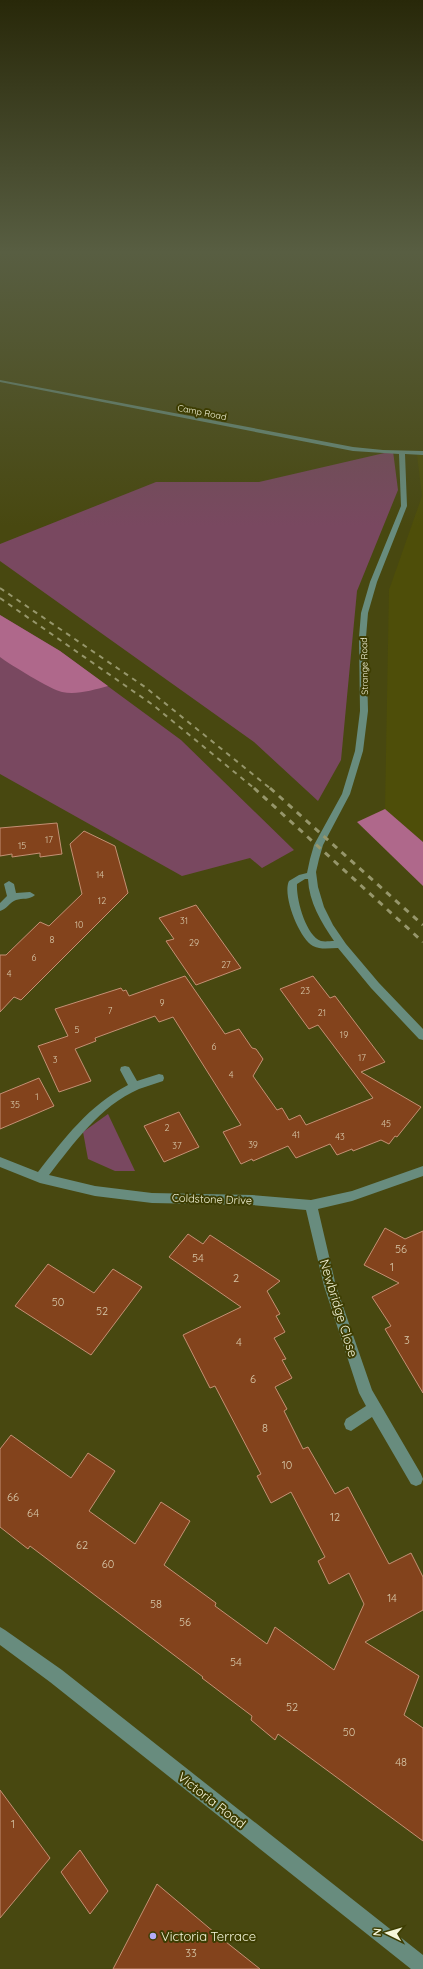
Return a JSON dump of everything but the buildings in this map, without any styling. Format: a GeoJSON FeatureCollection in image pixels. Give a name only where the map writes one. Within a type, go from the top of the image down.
{"type":"FeatureCollection","features":[{"type":"Feature","properties":{"kind":"street","name":"Camp Road"},"geometry":{"type":"LineString","coordinates":[[0,381],[353,449],[402,454],[423,453]]}},
{"type":"Feature","properties":{"kind":"street","name":"Strange Road"},"geometry":{"type":"LineString","coordinates":[[402,454],[402,472],[406,491],[404,506],[370,592],[363,628],[364,702],[362,736],[357,760],[348,791],[327,828],[316,852],[312,875],[317,902],[324,918],[340,944],[423,1036]]}},
{"type":"Feature","properties":{"kind":"street"},"geometry":{"type":"LineString","coordinates":[[312,875],[302,877],[292,883],[294,902],[300,919],[308,936],[312,940],[325,945],[340,944]]}},
{"type":"Feature","properties":{"kind":"street"},"geometry":{"type":"LineString","coordinates":[[9,884],[12,897]]}},
{"type":"Feature","properties":{"kind":"street"},"geometry":{"type":"LineString","coordinates":[[0,908],[12,897],[30,895]]}},
{"type":"Feature","properties":{"kind":"street"},"geometry":{"type":"LineString","coordinates":[[125,1070],[134,1086]]}},
{"type":"Feature","properties":{"kind":"street"},"geometry":{"type":"LineString","coordinates":[[40,1178],[79,1129],[111,1101],[134,1086],[158,1078]]}},
{"type":"Feature","properties":{"kind":"street","name":"Coldstone Drive"},"geometry":{"type":"LineString","coordinates":[[0,1162],[40,1178],[95,1190],[152,1198],[252,1200],[310,1205],[352,1196],[423,1171]]}},
{"type":"Feature","properties":{"kind":"street","name":"Newbridge Close"},"geometry":{"type":"LineString","coordinates":[[310,1205],[330,1286],[366,1393],[416,1479]]}},
{"type":"Feature","properties":{"kind":"street"},"geometry":{"type":"LineString","coordinates":[[351,1424],[374,1408]]}},
{"type":"Feature","properties":{"kind":"street","name":"Victoria Road"},"geometry":{"type":"LineString","coordinates":[[0,1635],[56,1676],[423,1967]]}},
{"type":"Feature","properties":{"kind":"shaded area"},"geometry":{"type":"Polygon","coordinates":[[[393,451],[398,490],[357,591],[341,760],[318,801],[254,742],[0,561],[0,544],[156,482],[259,482],[393,451]]]}},
{"type":"Feature","properties":{"kind":"shaded area"},"geometry":{"type":"Polygon","coordinates":[[[423,454],[423,842],[385,809],[389,590],[422,496],[417,455],[423,454]]]}},
{"type":"Feature","properties":{"kind":"shaded area"},"geometry":{"type":"Polygon","coordinates":[[[0,615],[60,651],[181,740],[294,850],[262,868],[250,858],[182,876],[0,774],[0,615]]]}},
{"type":"Feature","properties":{"kind":"shaded area"},"geometry":{"type":"Polygon","coordinates":[[[0,615],[60,651],[108,686],[79,692],[62,692],[21,671],[0,657],[0,615]]]}},
{"type":"Feature","properties":{"kind":"shaded area"},"geometry":{"type":"Polygon","coordinates":[[[385,809],[423,842],[423,886],[357,822],[385,809]]]}},
{"type":"Feature","properties":{"kind":"shaded area"},"geometry":{"type":"Polygon","coordinates":[[[108,1114],[135,1171],[115,1171],[88,1159],[83,1132],[108,1114]]]}},
{"type":"Feature","properties":{"kind":"railway"},"geometry":{"type":"LineString","coordinates":[[0,588],[145,687],[271,789]]}},
{"type":"Feature","properties":{"kind":"railway"},"geometry":{"type":"LineString","coordinates":[[0,598],[153,705],[255,789]]}},
{"type":"Feature","properties":{"kind":"railway"},"geometry":{"type":"LineString","coordinates":[[254,788],[423,942]]}},
{"type":"Feature","properties":{"kind":"railway"},"geometry":{"type":"LineString","coordinates":[[270,788],[423,925]]}},
{"type":"Feature","properties":{"kind":"place","name":"Victoria Terrace"},"geometry":{"type":"Point","coordinates":[153,1936]}}]}
